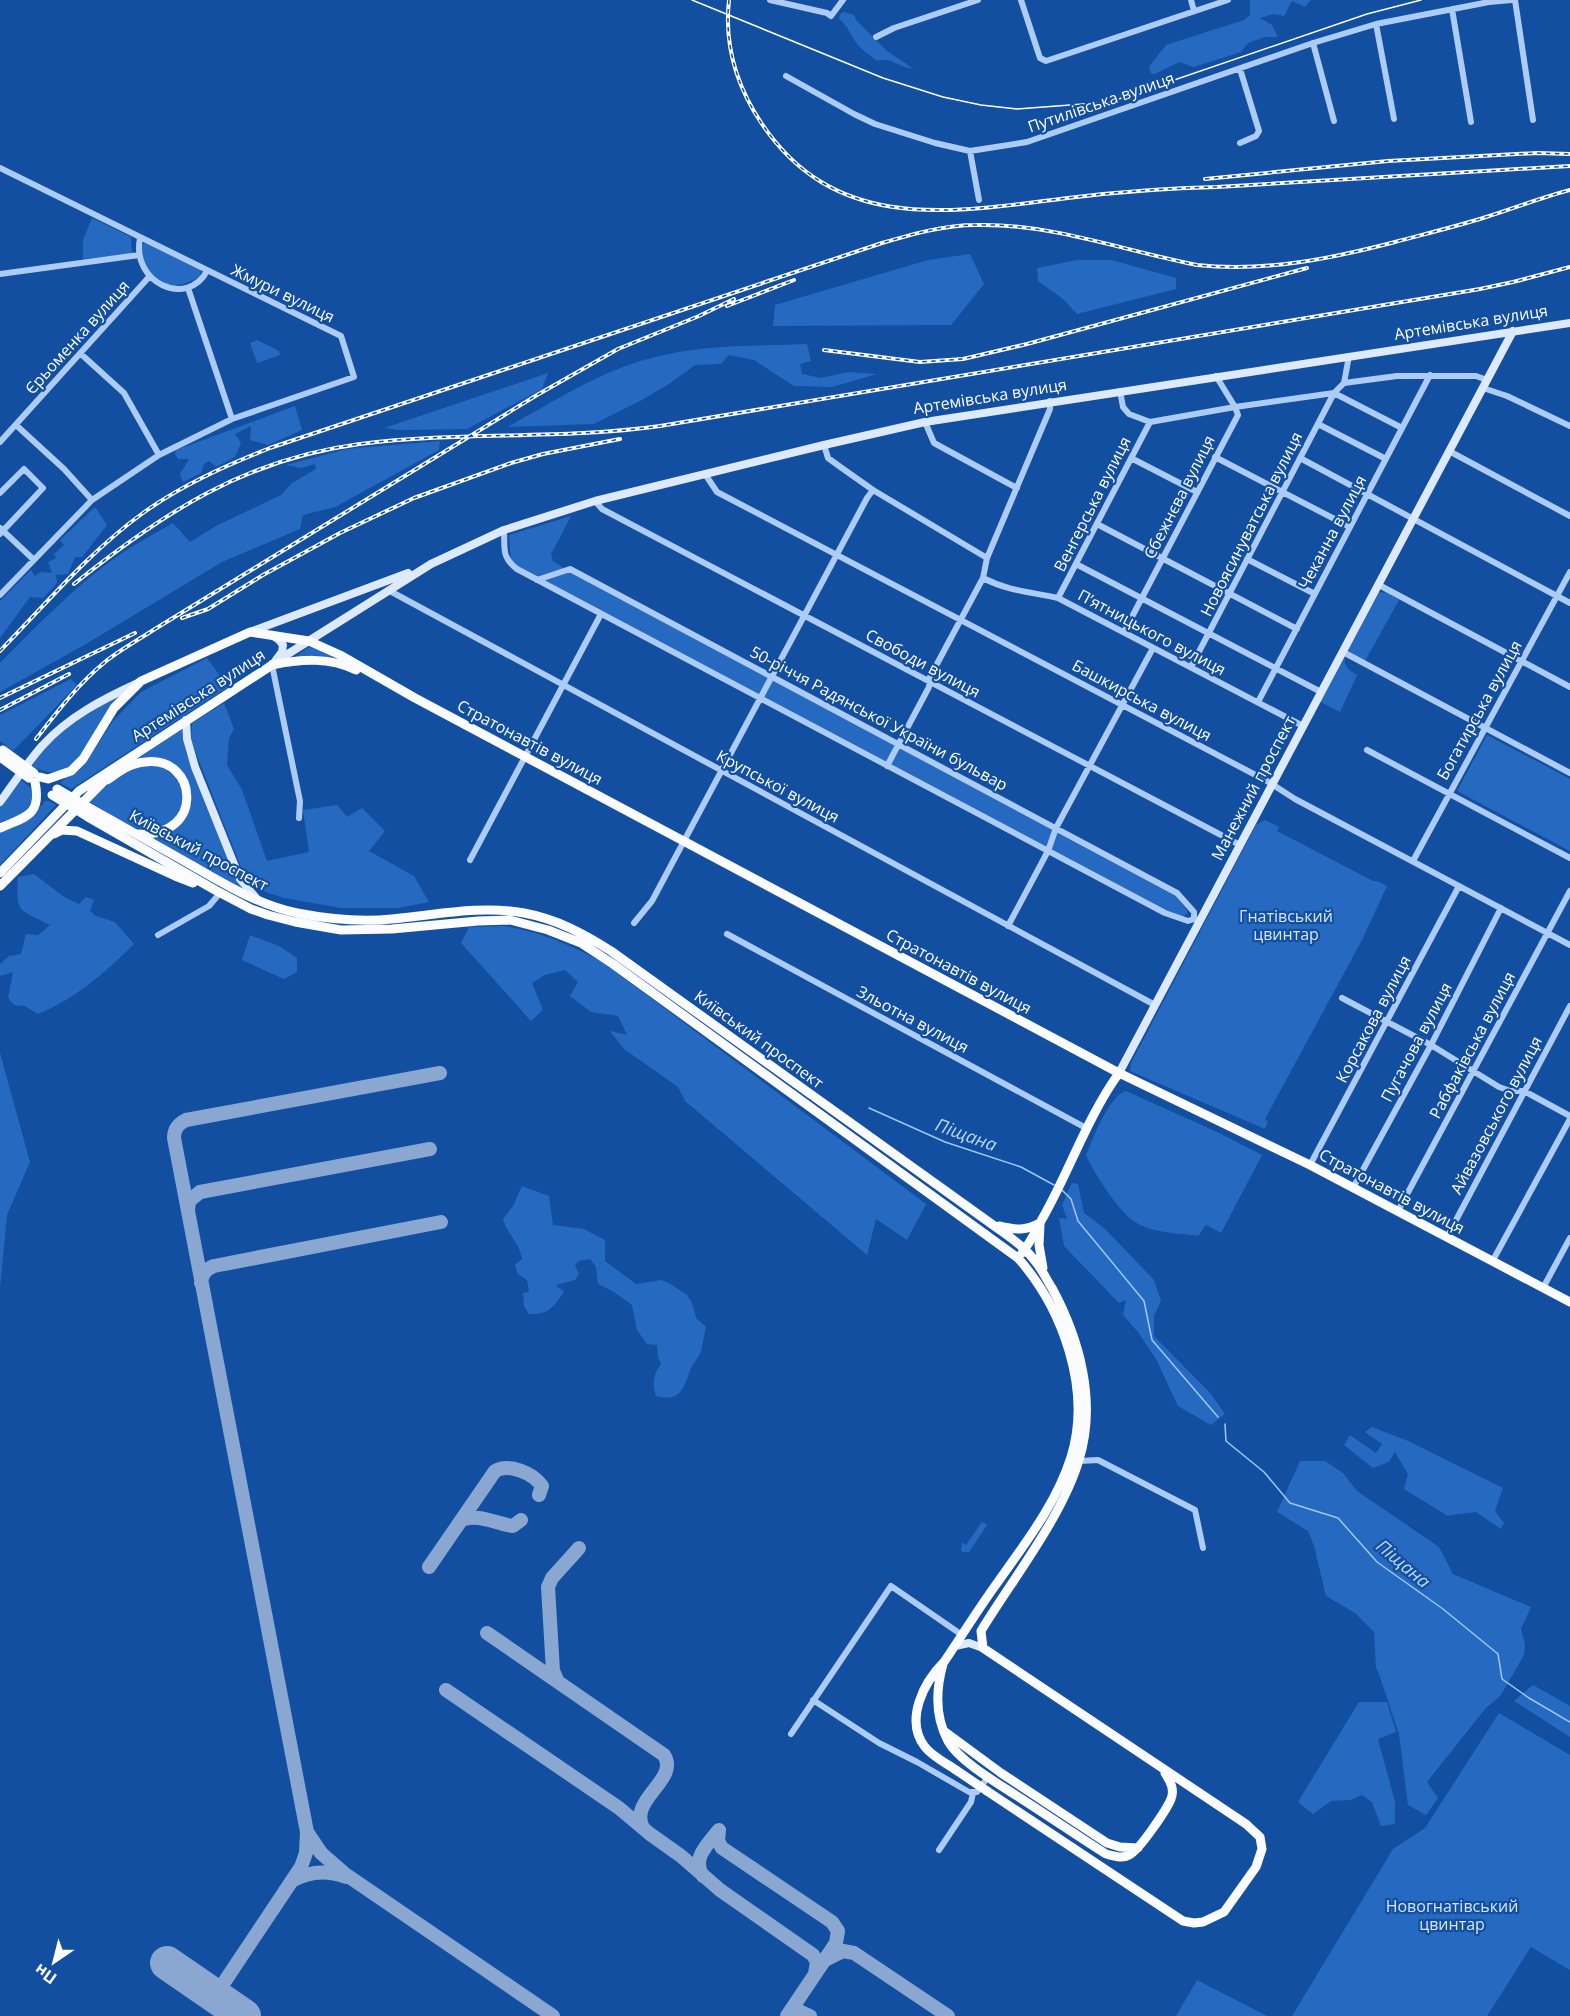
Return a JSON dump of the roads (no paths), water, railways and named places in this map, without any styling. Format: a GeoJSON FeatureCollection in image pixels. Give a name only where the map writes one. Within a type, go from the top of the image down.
{"type":"FeatureCollection","features":[{"type":"Feature","properties":{"kind":"main road","name":"Артемівська вулиця"},"geometry":{"type":"LineString","coordinates":[[0,802],[42,745],[70,721],[103,698],[250,632],[431,564],[504,530],[596,501],[925,422],[1570,322]]}},
{"type":"Feature","properties":{"kind":"main road","name":"Манежний проспект"},"geometry":{"type":"LineString","coordinates":[[1018,1258],[1040,1223],[1086,1128],[1119,1073],[1197,920],[1273,784],[1514,331]]}},
{"type":"Feature","properties":{"kind":"main road","name":"Артемівська вулиця"},"geometry":{"type":"LineString","coordinates":[[0,873],[80,791],[186,720],[431,564]]}},
{"type":"Feature","properties":{"kind":"main road"},"geometry":{"type":"LineString","coordinates":[[330,628],[325,638],[326,643],[340,655]]}},
{"type":"Feature","properties":{"kind":"main road","name":"Стратонавтів вулиця"},"geometry":{"type":"LineString","coordinates":[[250,632],[309,641],[340,655],[415,698],[1119,1073],[1310,1165],[1570,1302]]}},
{"type":"Feature","properties":{"kind":"main road"},"geometry":{"type":"LineString","coordinates":[[272,636],[283,645],[282,652],[272,665]]}},
{"type":"Feature","properties":{"kind":"main road"},"geometry":{"type":"LineString","coordinates":[[272,665],[301,659],[347,665],[415,698]]}},
{"type":"Feature","properties":{"kind":"main road"},"geometry":{"type":"LineString","coordinates":[[0,748],[35,778],[48,778],[70,771],[83,759],[114,708],[141,681]]}},
{"type":"Feature","properties":{"kind":"main road"},"geometry":{"type":"LineString","coordinates":[[186,720],[187,739],[195,767],[240,879],[257,900],[256,907],[251,909]]}},
{"type":"Feature","properties":{"kind":"main road"},"geometry":{"type":"LineString","coordinates":[[0,757],[91,814]]}},
{"type":"Feature","properties":{"kind":"main road"},"geometry":{"type":"LineString","coordinates":[[0,886],[102,782],[129,758]]}},
{"type":"Feature","properties":{"kind":"main road"},"geometry":{"type":"LineString","coordinates":[[102,782],[128,766],[143,762],[161,763],[179,775],[186,787],[188,801],[177,823],[151,835],[135,834]]}},
{"type":"Feature","properties":{"kind":"main road"},"geometry":{"type":"LineString","coordinates":[[0,828],[30,813],[37,804],[35,778]]}},
{"type":"Feature","properties":{"kind":"main road","name":"Київський проспект"},"geometry":{"type":"LineString","coordinates":[[91,814],[135,834],[237,891],[295,912],[343,920],[386,920],[479,910],[514,912],[539,917],[580,932],[611,951],[1025,1250],[1035,1260],[1044,1275],[1065,1313],[1075,1339],[1087,1400],[1085,1432],[1079,1461],[1055,1514],[981,1631],[983,1648],[1246,1824],[1260,1837],[1262,1849],[1256,1867],[1224,1912],[1212,1919],[1194,1923],[1183,1921],[956,1770],[926,1749],[920,1738],[918,1711],[922,1691],[1048,1508],[1071,1457],[1078,1404],[1074,1372],[1066,1341],[1039,1286],[1018,1258],[622,970],[581,943],[548,930],[510,920],[415,928],[341,930],[268,915],[217,892],[91,814]]}},
{"type":"Feature","properties":{"kind":"main road"},"geometry":{"type":"LineString","coordinates":[[51,836],[62,830],[77,831],[175,876],[217,892]]}},
{"type":"Feature","properties":{"kind":"main road"},"geometry":{"type":"LineString","coordinates":[[268,915],[266,911],[271,905]]}},
{"type":"Feature","properties":{"kind":"main road"},"geometry":{"type":"LineString","coordinates":[[434,915],[439,925]]}},
{"type":"Feature","properties":{"kind":"main road"},"geometry":{"type":"LineString","coordinates":[[414,917],[415,928]]}},
{"type":"Feature","properties":{"kind":"main road"},"geometry":{"type":"LineString","coordinates":[[993,1225],[1018,1231],[1040,1223]]}},
{"type":"Feature","properties":{"kind":"main road"},"geometry":{"type":"LineString","coordinates":[[1040,1223],[1039,1245],[1044,1275]]}},
{"type":"Feature","properties":{"kind":"main road"},"geometry":{"type":"LineString","coordinates":[[1056,1318],[1065,1313]]}},
{"type":"Feature","properties":{"kind":"main road"},"geometry":{"type":"LineString","coordinates":[[955,1646],[969,1643],[983,1648]]}},
{"type":"Feature","properties":{"kind":"main road"},"geometry":{"type":"LineString","coordinates":[[944,1662],[937,1694],[938,1707],[948,1742],[988,1777],[1106,1854],[1124,1857],[1131,1855],[1171,1800],[1172,1782],[1162,1768]]}},
{"type":"Feature","properties":{"kind":"main road"},"geometry":{"type":"LineString","coordinates":[[944,1731],[1000,1773],[1107,1844],[1138,1848]]}},
{"type":"Feature","properties":{"kind":"street"},"geometry":{"type":"LineString","coordinates":[[770,0],[827,13],[831,16],[843,0]]}},
{"type":"Feature","properties":{"kind":"street"},"geometry":{"type":"LineString","coordinates":[[876,37],[894,28],[978,0]]}},
{"type":"Feature","properties":{"kind":"street"},"geometry":{"type":"LineString","coordinates":[[1021,0],[1040,58],[1046,61],[1228,0]]}},
{"type":"Feature","properties":{"kind":"street"},"geometry":{"type":"LineString","coordinates":[[1191,0],[1194,11]]}},
{"type":"Feature","properties":{"kind":"street","name":"Путилівська вулиця"},"geometry":{"type":"LineString","coordinates":[[786,76],[875,124],[970,151],[1027,142],[1313,43],[1376,24],[1514,0],[1533,120]]}},
{"type":"Feature","properties":{"kind":"street"},"geometry":{"type":"LineString","coordinates":[[1452,9],[1471,122]]}},
{"type":"Feature","properties":{"kind":"street"},"geometry":{"type":"LineString","coordinates":[[1376,24],[1394,119]]}},
{"type":"Feature","properties":{"kind":"street"},"geometry":{"type":"LineString","coordinates":[[1313,43],[1334,121]]}},
{"type":"Feature","properties":{"kind":"street"},"geometry":{"type":"LineString","coordinates":[[1240,69],[1259,131],[1256,136],[1240,143]]}},
{"type":"Feature","properties":{"kind":"street"},"geometry":{"type":"LineString","coordinates":[[970,151],[979,200]]}},
{"type":"Feature","properties":{"kind":"street","name":"Жмури вулиця"},"geometry":{"type":"LineString","coordinates":[[0,168],[341,336],[354,377],[232,419]]}},
{"type":"Feature","properties":{"kind":"street"},"geometry":{"type":"LineString","coordinates":[[0,595],[92,500],[159,455],[232,419],[188,288],[173,288],[149,277],[139,255],[140,238]]}},
{"type":"Feature","properties":{"kind":"street"},"geometry":{"type":"LineString","coordinates":[[0,274],[139,255]]}},
{"type":"Feature","properties":{"kind":"street","name":"Жмури вулиця"},"geometry":{"type":"LineString","coordinates":[[188,288],[202,281],[207,271]]}},
{"type":"Feature","properties":{"kind":"street","name":"Єрьоменка вулиця"},"geometry":{"type":"LineString","coordinates":[[0,442],[149,277]]}},
{"type":"Feature","properties":{"kind":"street"},"geometry":{"type":"LineString","coordinates":[[81,354],[124,393],[159,455]]}},
{"type":"Feature","properties":{"kind":"street"},"geometry":{"type":"LineString","coordinates":[[1334,393],[1344,383],[1349,356]]}},
{"type":"Feature","properties":{"kind":"street","name":"Чеканна вулиця"},"geometry":{"type":"LineString","coordinates":[[1258,702],[1430,375]]}},
{"type":"Feature","properties":{"kind":"street"},"geometry":{"type":"LineString","coordinates":[[1216,376],[1235,407]]}},
{"type":"Feature","properties":{"kind":"street"},"geometry":{"type":"LineString","coordinates":[[1344,383],[1397,376],[1476,376],[1485,384],[1507,396],[1570,426]]}},
{"type":"Feature","properties":{"kind":"street"},"geometry":{"type":"LineString","coordinates":[[1120,391],[1123,407],[1129,414],[1150,422],[1334,393],[1402,428]]}},
{"type":"Feature","properties":{"kind":"street","name":"Новоясинуватська вулиця"},"geometry":{"type":"LineString","coordinates":[[1191,667],[1334,393]]}},
{"type":"Feature","properties":{"kind":"street"},"geometry":{"type":"LineString","coordinates":[[887,766],[983,578],[987,558],[1050,409],[1050,401]]}},
{"type":"Feature","properties":{"kind":"street","name":"Сбежнєва вулиця"},"geometry":{"type":"LineString","coordinates":[[1124,632],[1238,415],[1235,407]]}},
{"type":"Feature","properties":{"kind":"street"},"geometry":{"type":"LineString","coordinates":[[925,422],[934,443],[1017,488]]}},
{"type":"Feature","properties":{"kind":"street","name":"Венгерська вулиця"},"geometry":{"type":"LineString","coordinates":[[1058,598],[1150,422]]}},
{"type":"Feature","properties":{"kind":"street"},"geometry":{"type":"LineString","coordinates":[[1318,424],[1386,459]]}},
{"type":"Feature","properties":{"kind":"street"},"geometry":{"type":"LineString","coordinates":[[16,425],[64,469],[92,500]]}},
{"type":"Feature","properties":{"kind":"street"},"geometry":{"type":"LineString","coordinates":[[824,445],[828,458],[873,490],[987,558]]}},
{"type":"Feature","properties":{"kind":"street"},"geometry":{"type":"LineString","coordinates":[[1449,452],[1570,516]]}},
{"type":"Feature","properties":{"kind":"street"},"geometry":{"type":"LineString","coordinates":[[1215,457],[1350,527]]}},
{"type":"Feature","properties":{"kind":"street"},"geometry":{"type":"LineString","coordinates":[[1131,458],[1197,492]]}},
{"type":"Feature","properties":{"kind":"street"},"geometry":{"type":"LineString","coordinates":[[1300,458],[1570,603]]}},
{"type":"Feature","properties":{"kind":"street"},"geometry":{"type":"LineString","coordinates":[[0,493],[24,469],[43,488],[1,531],[33,559]]}},
{"type":"Feature","properties":{"kind":"street","name":"Башкирська вулиця"},"geometry":{"type":"LineString","coordinates":[[705,474],[717,492],[1273,784],[1295,799],[1570,945]]}},
{"type":"Feature","properties":{"kind":"street"},"geometry":{"type":"LineString","coordinates":[[634,922],[652,901],[685,842],[873,490]]}},
{"type":"Feature","properties":{"kind":"street","name":"Свободи вулиця"},"geometry":{"type":"LineString","coordinates":[[596,501],[602,509],[1240,845]]}},
{"type":"Feature","properties":{"kind":"street"},"geometry":{"type":"LineString","coordinates":[[1097,524],[1297,628]]}},
{"type":"Feature","properties":{"kind":"street"},"geometry":{"type":"LineString","coordinates":[[504,530],[507,562],[537,580],[1165,913],[1188,921],[1197,920]]}},
{"type":"Feature","properties":{"kind":"street"},"geometry":{"type":"LineString","coordinates":[[1247,559],[1315,594]]}},
{"type":"Feature","properties":{"kind":"street"},"geometry":{"type":"LineString","coordinates":[[1076,564],[1321,692]]}},
{"type":"Feature","properties":{"kind":"street","name":"50-річчя Радянської України бульвар"},"geometry":{"type":"LineString","coordinates":[[537,580],[570,569],[1177,893],[1194,912],[1197,920]]}},
{"type":"Feature","properties":{"kind":"street","name":"Богатирська вулиця"},"geometry":{"type":"LineString","coordinates":[[1413,861],[1570,572]]}},
{"type":"Feature","properties":{"kind":"street","name":"П’ятницького вулиця"},"geometry":{"type":"LineString","coordinates":[[983,578],[1016,591],[1058,598],[1303,726]]}},
{"type":"Feature","properties":{"kind":"street"},"geometry":{"type":"LineString","coordinates":[[1378,585],[1570,687]]}},
{"type":"Feature","properties":{"kind":"street","name":"Крупської вулиця"},"geometry":{"type":"LineString","coordinates":[[388,590],[1155,1005]]}},
{"type":"Feature","properties":{"kind":"street"},"geometry":{"type":"LineString","coordinates":[[470,860],[601,614]]}},
{"type":"Feature","properties":{"kind":"street"},"geometry":{"type":"LineString","coordinates":[[1008,926],[1048,851],[1056,828],[1153,648]]}},
{"type":"Feature","properties":{"kind":"street"},"geometry":{"type":"LineString","coordinates":[[1343,652],[1570,773]]}},
{"type":"Feature","properties":{"kind":"street"},"geometry":{"type":"LineString","coordinates":[[272,665],[300,801],[299,818]]}},
{"type":"Feature","properties":{"kind":"street"},"geometry":{"type":"LineString","coordinates":[[1367,750],[1570,858]]}},
{"type":"Feature","properties":{"kind":"street","name":"Корсакова вулиця"},"geometry":{"type":"LineString","coordinates":[[1310,1165],[1459,886]]}},
{"type":"Feature","properties":{"kind":"street","name":"Рабфаківська вулиця"},"geometry":{"type":"LineString","coordinates":[[1398,1212],[1570,891]]}},
{"type":"Feature","properties":{"kind":"street"},"geometry":{"type":"LineString","coordinates":[[158,935],[209,906],[217,892]]}},
{"type":"Feature","properties":{"kind":"street","name":"Пугачова вулиця"},"geometry":{"type":"LineString","coordinates":[[1353,1188],[1431,1045],[1501,908]]}},
{"type":"Feature","properties":{"kind":"street","name":"Зльотна вулиця"},"geometry":{"type":"LineString","coordinates":[[727,934],[1086,1128]]}},
{"type":"Feature","properties":{"kind":"street"},"geometry":{"type":"LineString","coordinates":[[1342,998],[1431,1045],[1499,1087],[1510,1091],[1524,1091],[1570,1118],[1492,1262]]}},
{"type":"Feature","properties":{"kind":"street","name":"Айвазовського вулиця"},"geometry":{"type":"LineString","coordinates":[[1447,1237],[1570,1006]]}},
{"type":"Feature","properties":{"kind":"street"},"geometry":{"type":"LineString","coordinates":[[1543,1288],[1570,1238]]}},
{"type":"Feature","properties":{"kind":"street"},"geometry":{"type":"LineString","coordinates":[[1079,1461],[1098,1460],[1195,1510],[1203,1548]]}},
{"type":"Feature","properties":{"kind":"street"},"geometry":{"type":"LineString","coordinates":[[791,1734],[891,1586],[962,1635]]}},
{"type":"Feature","properties":{"kind":"street"},"geometry":{"type":"LineString","coordinates":[[813,1700],[879,1743],[973,1793]]}},
{"type":"Feature","properties":{"kind":"street"},"geometry":{"type":"LineString","coordinates":[[973,1793],[977,1792],[988,1777]]}},
{"type":"Feature","properties":{"kind":"street"},"geometry":{"type":"LineString","coordinates":[[939,1850],[971,1802],[973,1793]]}},
{"type":"Feature","properties":{"kind":"waterway","name":"Піщана"},"geometry":{"type":"LineString","coordinates":[[869,1108],[945,1142],[1021,1167],[1054,1185]]}},
{"type":"Feature","properties":{"kind":"waterway","name":"Піщана"},"geometry":{"type":"LineString","coordinates":[[1062,1190],[1071,1199],[1078,1221],[1144,1301],[1152,1340],[1218,1417]]}},
{"type":"Feature","properties":{"kind":"waterway","name":"Піщана"},"geometry":{"type":"LineString","coordinates":[[1225,1424],[1226,1441],[1264,1472],[1290,1503],[1338,1518],[1377,1562],[1443,1609],[1498,1654],[1502,1679],[1570,1722]]}},
{"type":"Feature","properties":{"kind":"tram line"},"geometry":{"type":"LineString","coordinates":[[692,0],[883,78],[943,97],[981,105],[1017,109],[1110,102],[1367,14],[1421,0]]}},
{"type":"Feature","properties":{"kind":"railway"},"geometry":{"type":"LineString","coordinates":[[729,0],[729,33],[734,65],[753,110],[762,124],[792,160],[825,184],[861,200],[900,208],[940,210],[982,208],[1180,188],[1570,166]]}},
{"type":"Feature","properties":{"kind":"railway"},"geometry":{"type":"LineString","coordinates":[[1205,179],[1388,161],[1537,153],[1570,154]]}},
{"type":"Feature","properties":{"kind":"railway"},"geometry":{"type":"LineString","coordinates":[[0,651],[86,561],[123,528],[173,494],[220,469],[270,448],[882,243],[940,228],[976,225],[1004,226],[1059,233],[1197,265],[1247,267],[1322,259],[1346,254],[1472,221],[1570,190]]}},
{"type":"Feature","properties":{"kind":"railway"},"geometry":{"type":"LineString","coordinates":[[74,584],[140,534],[207,493],[242,476],[318,451],[398,440],[585,433],[660,426],[1480,289],[1570,267]]}},
{"type":"Feature","properties":{"kind":"railway"},"geometry":{"type":"LineString","coordinates":[[824,350],[920,362],[963,359],[1027,344],[1307,268]]}},
{"type":"Feature","properties":{"kind":"railway"},"geometry":{"type":"LineString","coordinates":[[727,306],[794,280]]}},
{"type":"Feature","properties":{"kind":"railway"},"geometry":{"type":"LineString","coordinates":[[36,739],[86,680],[105,662],[129,645],[537,395],[618,349],[734,299]]}},
{"type":"Feature","properties":{"kind":"railway"},"geometry":{"type":"LineString","coordinates":[[182,618],[208,609],[263,575],[340,533],[414,498],[511,463],[543,454],[620,439]]}},
{"type":"Feature","properties":{"kind":"railway"},"geometry":{"type":"LineString","coordinates":[[0,698],[135,633]]}},
{"type":"Feature","properties":{"kind":"railway"},"geometry":{"type":"LineString","coordinates":[[0,710],[69,674]]}},
{"type":"Feature","properties":{"kind":"park label","name":"Гнатівський цвинтар"},"geometry":{"type":"Point","coordinates":[1286,925]}},
{"type":"Feature","properties":{"kind":"park label","name":"Новогнатівський цвинтар"},"geometry":{"type":"Point","coordinates":[1452,1915]}}]}
